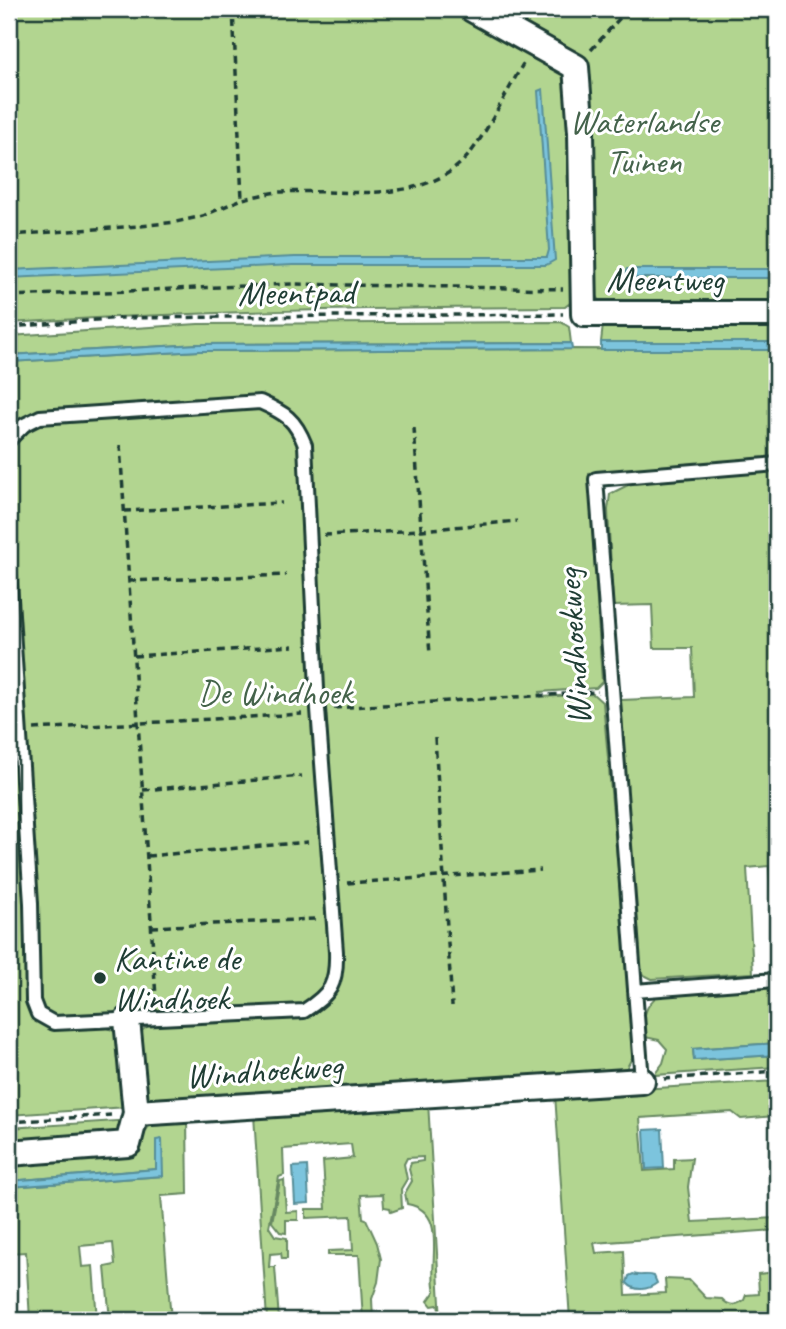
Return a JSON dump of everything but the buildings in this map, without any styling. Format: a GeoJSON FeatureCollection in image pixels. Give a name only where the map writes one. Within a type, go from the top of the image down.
{"type":"FeatureCollection","features":[{"type":"Feature","properties":{"kind":"street"},"geometry":{"type":"LineString","coordinates":[[472,9],[576,67]]}},
{"type":"Feature","properties":{"kind":"street","name":"Meentweg"},"geometry":{"type":"LineString","coordinates":[[576,67],[581,132],[584,301],[777,314]]}},
{"type":"Feature","properties":{"kind":"street"},"geometry":{"type":"LineString","coordinates":[[9,1153],[128,1144],[136,1113],[127,1020]]}},
{"type":"Feature","properties":{"kind":"street","name":"Windhoekweg"},"geometry":{"type":"LineString","coordinates":[[136,1113],[642,1081]]}},
{"type":"Feature","properties":{"kind":"lane"},"geometry":{"type":"LineString","coordinates":[[9,440],[24,425],[40,417],[260,402],[286,416],[298,427],[304,445],[318,709],[337,970],[333,986],[321,1000],[304,1011],[127,1020],[54,1023],[38,1014],[33,1001],[31,904],[9,569]]}},
{"type":"Feature","properties":{"kind":"lane","name":"Windhoekweg"},"geometry":{"type":"LineString","coordinates":[[642,1081],[596,479],[777,464]]}},
{"type":"Feature","properties":{"kind":"lane"},"geometry":{"type":"LineString","coordinates":[[635,991],[777,980]]}},
{"type":"Feature","properties":{"kind":"path"},"geometry":{"type":"LineString","coordinates":[[233,9],[242,199]]}},
{"type":"Feature","properties":{"kind":"path"},"geometry":{"type":"LineString","coordinates":[[576,67],[628,9]]}},
{"type":"Feature","properties":{"kind":"path"},"geometry":{"type":"LineString","coordinates":[[9,235],[176,222],[203,216],[242,199],[277,192],[384,191],[419,187],[445,176],[470,152],[536,44]]}},
{"type":"Feature","properties":{"kind":"path"},"geometry":{"type":"LineString","coordinates":[[9,296],[292,284],[584,301]]}},
{"type":"Feature","properties":{"kind":"path","name":"Meentpad"},"geometry":{"type":"LineString","coordinates":[[9,327],[121,318],[584,301]]}},
{"type":"Feature","properties":{"kind":"path"},"geometry":{"type":"LineString","coordinates":[[414,429],[430,655]]}},
{"type":"Feature","properties":{"kind":"path"},"geometry":{"type":"LineString","coordinates":[[120,445],[156,998]]}},
{"type":"Feature","properties":{"kind":"path"},"geometry":{"type":"LineString","coordinates":[[124,512],[282,503]]}},
{"type":"Feature","properties":{"kind":"path"},"geometry":{"type":"LineString","coordinates":[[308,536],[422,530],[517,521]]}},
{"type":"Feature","properties":{"kind":"path"},"geometry":{"type":"LineString","coordinates":[[129,581],[286,575]]}},
{"type":"Feature","properties":{"kind":"path"},"geometry":{"type":"LineString","coordinates":[[134,656],[293,646]]}},
{"type":"Feature","properties":{"kind":"path"},"geometry":{"type":"LineString","coordinates":[[20,730],[611,691]]}},
{"type":"Feature","properties":{"kind":"path"},"geometry":{"type":"LineString","coordinates":[[435,738],[452,1006]]}},
{"type":"Feature","properties":{"kind":"path"},"geometry":{"type":"LineString","coordinates":[[143,790],[302,776]]}},
{"type":"Feature","properties":{"kind":"path"},"geometry":{"type":"LineString","coordinates":[[147,856],[308,842]]}},
{"type":"Feature","properties":{"kind":"path"},"geometry":{"type":"LineString","coordinates":[[331,884],[541,870]]}},
{"type":"Feature","properties":{"kind":"path"},"geometry":{"type":"LineString","coordinates":[[152,927],[314,919]]}},
{"type":"Feature","properties":{"kind":"path"},"geometry":{"type":"LineString","coordinates":[[642,1081],[777,1071]]}},
{"type":"Feature","properties":{"kind":"path"},"geometry":{"type":"LineString","coordinates":[[9,1122],[136,1113]]}},
{"type":"Feature","properties":{"kind":"green space","name":"Waterlandse Tuinen"},"geometry":{"type":"Polygon","coordinates":[[[9,9],[777,9],[777,273],[625,274],[628,278],[777,278],[777,303],[618,304],[600,301],[591,286],[565,307],[287,311],[9,323],[9,9]]]}},
{"type":"Feature","properties":{"kind":"green space"},"geometry":{"type":"Polygon","coordinates":[[[777,321],[777,342],[601,342],[603,325],[777,321]]]}},
{"type":"Feature","properties":{"kind":"green space"},"geometry":{"type":"Polygon","coordinates":[[[561,322],[569,327],[571,343],[199,344],[9,355],[9,336],[198,324],[561,322]]]}},
{"type":"Feature","properties":{"kind":"green space","name":"De Windhoek"},"geometry":{"type":"Polygon","coordinates":[[[777,350],[777,457],[589,473],[602,682],[596,688],[540,692],[541,697],[593,694],[603,703],[631,1012],[632,1058],[626,1069],[614,1075],[143,1102],[139,1033],[148,1026],[108,1028],[121,1040],[127,1107],[9,1115],[9,362],[199,351],[777,350]]]}},
{"type":"Feature","properties":{"kind":"green space"},"geometry":{"type":"Polygon","coordinates":[[[777,470],[777,924],[773,925],[769,866],[747,868],[753,973],[652,979],[640,973],[637,966],[621,700],[694,697],[692,648],[654,648],[652,605],[613,606],[608,510],[610,494],[640,479],[777,470]]]}},
{"type":"Feature","properties":{"kind":"green space"},"geometry":{"type":"Polygon","coordinates":[[[777,985],[777,1043],[693,1049],[694,1060],[777,1055],[777,1067],[654,1075],[663,1063],[667,1049],[659,1040],[645,1037],[644,1018],[650,1003],[660,994],[777,985]]]}},
{"type":"Feature","properties":{"kind":"green space"},"geometry":{"type":"Polygon","coordinates":[[[777,1081],[775,1116],[741,1119],[732,1112],[640,1118],[644,1171],[674,1169],[674,1159],[692,1158],[688,1187],[692,1222],[777,1218],[777,1230],[594,1243],[596,1253],[624,1251],[626,1295],[666,1293],[665,1279],[689,1280],[706,1298],[722,1299],[735,1304],[744,1300],[746,1295],[759,1294],[758,1274],[777,1272],[777,1320],[570,1320],[555,1094],[777,1081]]]}},
{"type":"Feature","properties":{"kind":"green space"},"geometry":{"type":"Polygon","coordinates":[[[428,1102],[441,1320],[438,1305],[432,1306],[428,1301],[435,1291],[433,1227],[420,1209],[407,1204],[405,1193],[412,1181],[409,1169],[411,1163],[423,1161],[423,1157],[407,1158],[404,1164],[407,1179],[401,1189],[402,1208],[391,1212],[390,1208],[384,1207],[383,1194],[361,1195],[363,1218],[366,1219],[377,1243],[381,1259],[378,1282],[372,1299],[373,1320],[363,1320],[359,1255],[328,1255],[328,1251],[353,1250],[351,1216],[306,1218],[306,1209],[326,1209],[323,1161],[353,1158],[351,1144],[283,1149],[284,1175],[279,1177],[269,1227],[275,1236],[287,1238],[287,1259],[282,1259],[281,1253],[270,1254],[269,1267],[275,1267],[279,1320],[267,1320],[254,1115],[428,1102]]]}},
{"type":"Feature","properties":{"kind":"green space"},"geometry":{"type":"Polygon","coordinates":[[[187,1119],[188,1194],[161,1196],[171,1320],[110,1320],[105,1267],[115,1265],[113,1243],[80,1246],[82,1267],[93,1266],[97,1320],[30,1320],[26,1252],[9,1253],[9,1187],[163,1176],[156,1140],[157,1169],[9,1181],[9,1161],[140,1152],[149,1126],[160,1121],[187,1119]]]}},
{"type":"Feature","properties":{"kind":"green space"},"geometry":{"type":"Polygon","coordinates":[[[131,1120],[124,1132],[9,1145],[9,1128],[131,1120]]]}},
{"type":"Feature","properties":{"kind":"green space"},"geometry":{"type":"Polygon","coordinates":[[[284,1180],[286,1212],[298,1211],[298,1220],[286,1220],[286,1233],[280,1232],[272,1222],[280,1181],[284,1180]]]}},
{"type":"Feature","properties":{"kind":"water"},"geometry":{"type":"Polygon","coordinates":[[[543,89],[555,260],[546,265],[293,265],[9,278],[9,270],[295,257],[547,257],[549,250],[538,91],[543,89]]]}},
{"type":"Feature","properties":{"kind":"water"},"geometry":{"type":"Polygon","coordinates":[[[627,269],[777,269],[777,278],[627,278],[627,269]]]}},
{"type":"Feature","properties":{"kind":"water"},"geometry":{"type":"Polygon","coordinates":[[[601,342],[777,342],[777,350],[601,350],[601,342]]]}},
{"type":"Feature","properties":{"kind":"water"},"geometry":{"type":"Polygon","coordinates":[[[571,343],[572,349],[199,351],[9,362],[9,355],[199,344],[571,343]]]}},
{"type":"Feature","properties":{"kind":"water"},"geometry":{"type":"Polygon","coordinates":[[[777,1043],[777,1055],[694,1060],[693,1049],[777,1043]]]}},
{"type":"Feature","properties":{"kind":"water"},"geometry":{"type":"Polygon","coordinates":[[[662,1129],[664,1168],[646,1169],[644,1130],[662,1129]]]}},
{"type":"Feature","properties":{"kind":"water"},"geometry":{"type":"Polygon","coordinates":[[[162,1139],[163,1176],[9,1187],[9,1181],[156,1169],[156,1140],[162,1139]]]}},
{"type":"Feature","properties":{"kind":"water"},"geometry":{"type":"Polygon","coordinates":[[[307,1166],[309,1203],[295,1204],[293,1167],[307,1166]]]}},
{"type":"Feature","properties":{"kind":"water"},"geometry":{"type":"Polygon","coordinates":[[[629,1276],[654,1276],[657,1283],[646,1288],[634,1288],[627,1283],[629,1276]]]}},
{"type":"Feature","properties":{"kind":"place","name":"Kantine de Windhoek"},"geometry":{"type":"Point","coordinates":[100,978]}}]}
